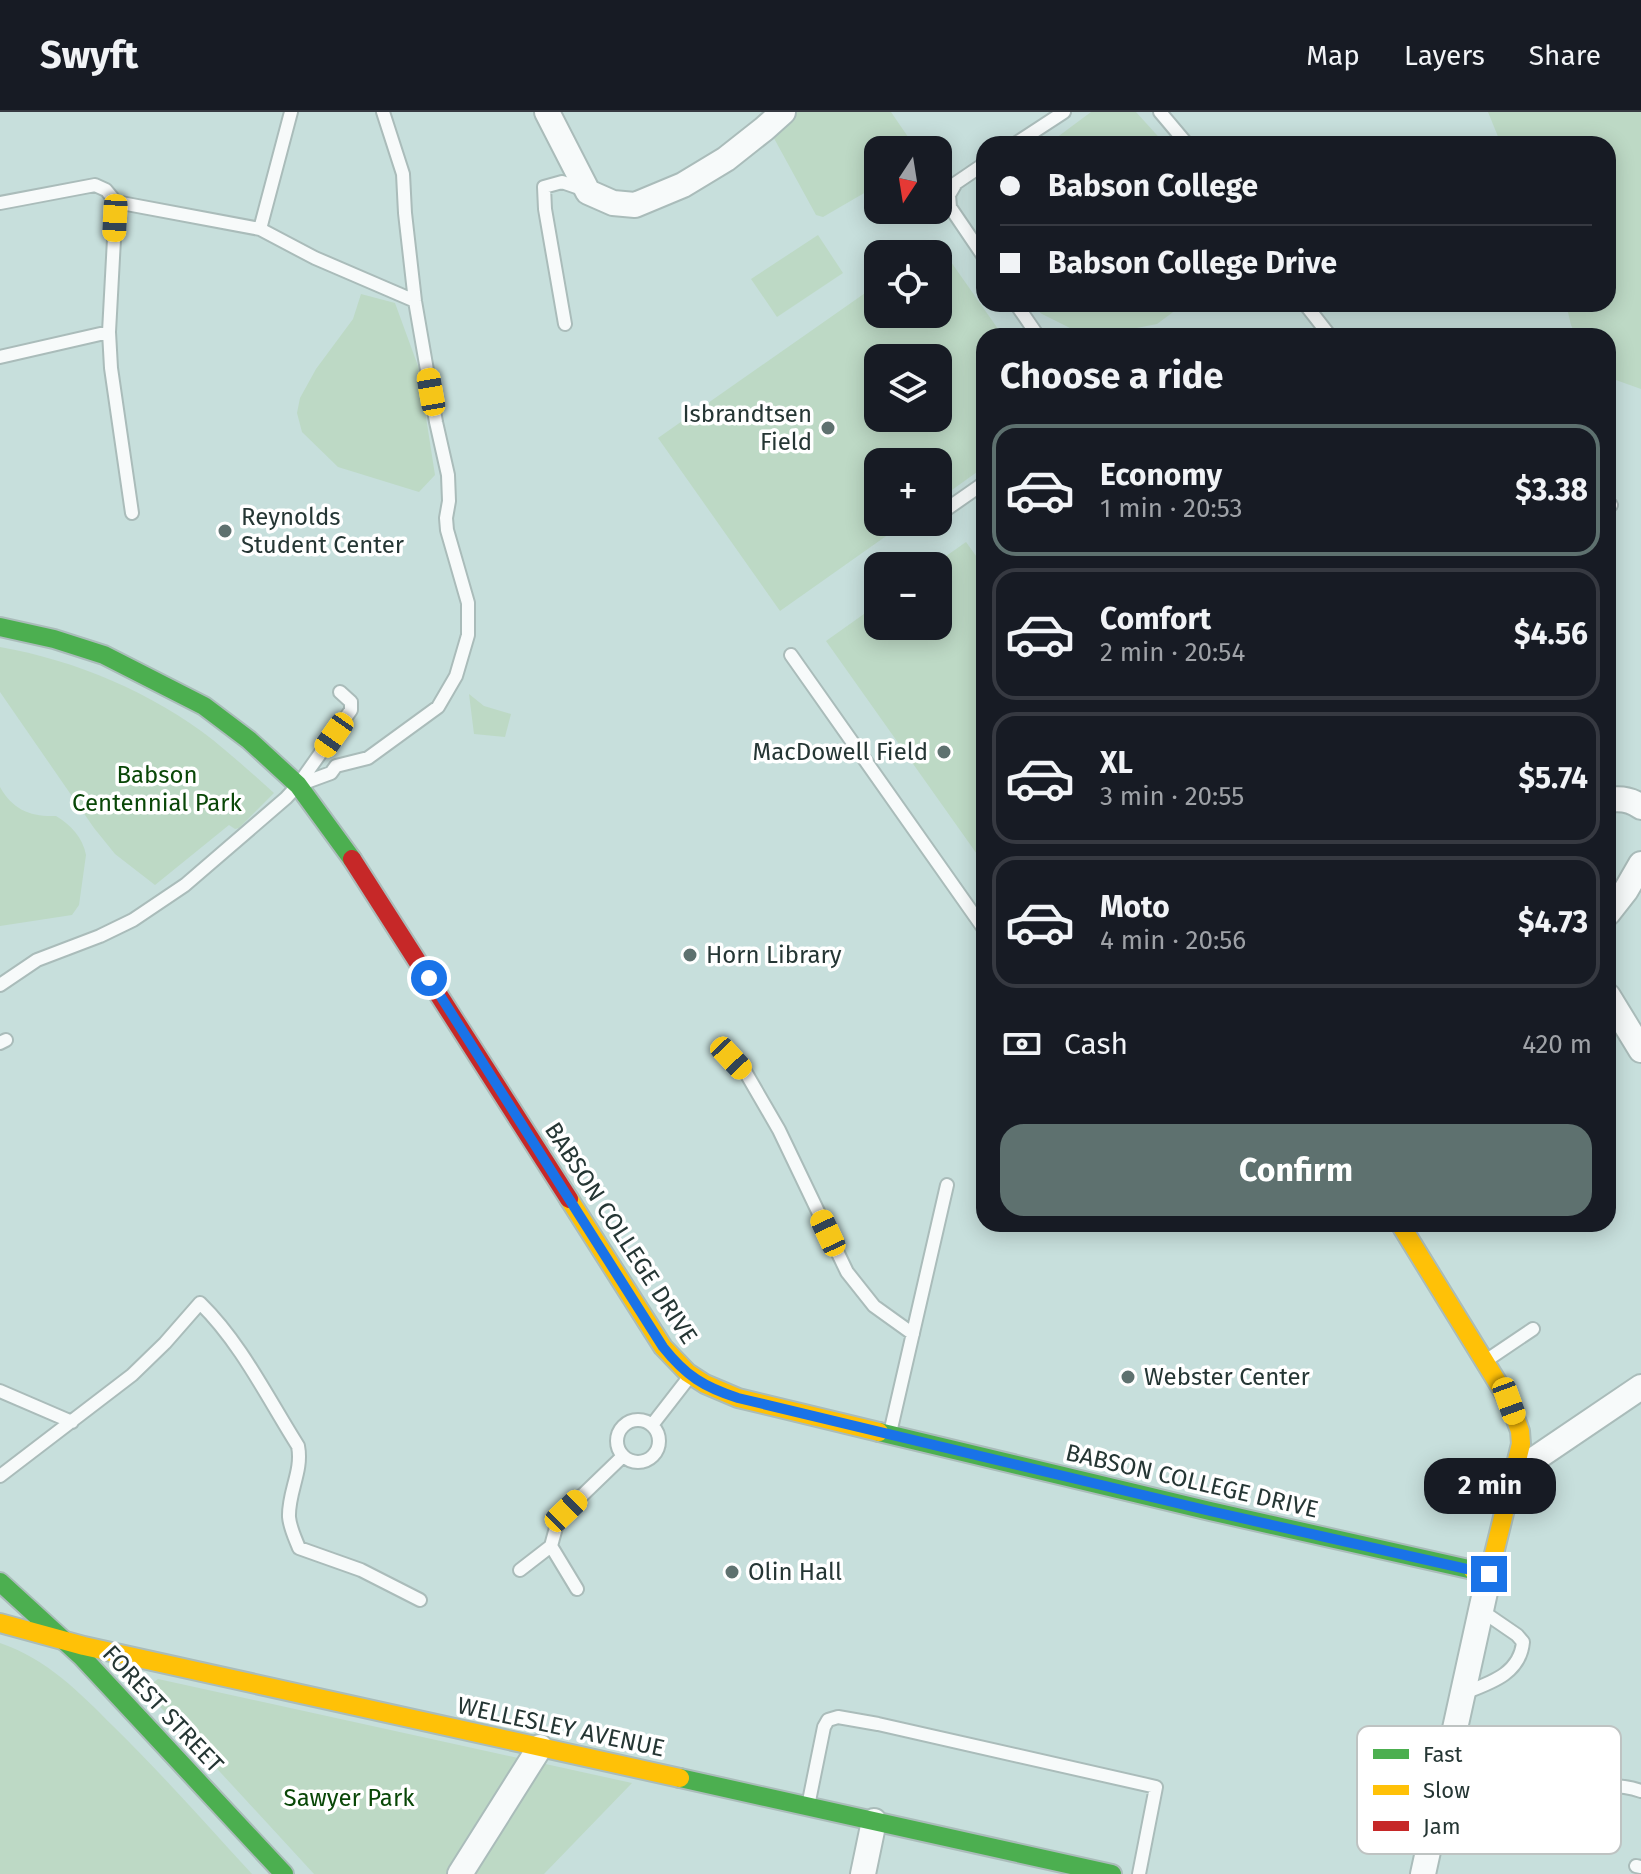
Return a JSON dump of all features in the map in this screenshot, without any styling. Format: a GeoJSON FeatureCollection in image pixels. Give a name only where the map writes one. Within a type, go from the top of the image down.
{"type":"FeatureCollection","features":[{"type":"Feature","properties":{"kind":"street"},"geometry":{"type":"LineString","coordinates":[[547,112],[588,192],[613,203],[635,205],[683,185],[726,159],[783,112]]}},
{"type":"Feature","properties":{"kind":"street","name":"BABSON COLLEGE DRIVE"},"geometry":{"type":"LineString","coordinates":[[0,627],[54,639],[104,655],[154,679],[204,706],[249,740],[298,785],[371,887],[663,1347],[676,1364],[710,1389],[1210,1511],[1489,1574]]}},
{"type":"Feature","properties":{"kind":"street"},"geometry":{"type":"LineString","coordinates":[[1616,798],[1634,802],[1641,807]]}},
{"type":"Feature","properties":{"kind":"street"},"geometry":{"type":"LineString","coordinates":[[1616,903],[1641,864]]}},
{"type":"Feature","properties":{"kind":"street"},"geometry":{"type":"LineString","coordinates":[[1616,1009],[1641,1050]]}},
{"type":"Feature","properties":{"kind":"street"},"geometry":{"type":"LineString","coordinates":[[1405,1232],[1509,1401],[1520,1431],[1521,1444],[1456,1726]]}},
{"type":"Feature","properties":{"kind":"street"},"geometry":{"type":"LineString","coordinates":[[1514,1473],[1641,1387]]}},
{"type":"Feature","properties":{"kind":"street","name":"FOREST STREET"},"geometry":{"type":"LineString","coordinates":[[0,1582],[65,1641],[284,1874]]}},
{"type":"Feature","properties":{"kind":"street","name":"WELLESLEY AVENUE"},"geometry":{"type":"LineString","coordinates":[[0,1623],[65,1641],[1112,1874]]}},
{"type":"Feature","properties":{"kind":"street"},"geometry":{"type":"LineString","coordinates":[[460,1874],[540,1747]]}},
{"type":"Feature","properties":{"kind":"street"},"geometry":{"type":"LineString","coordinates":[[863,1874],[874,1821]]}},
{"type":"Feature","properties":{"kind":"street"},"geometry":{"type":"LineString","coordinates":[[1423,1874],[1427,1854]]}},
{"type":"Feature","properties":{"kind":"lane"},"geometry":{"type":"LineString","coordinates":[[260,229],[291,112]]}},
{"type":"Feature","properties":{"kind":"lane"},"geometry":{"type":"LineString","coordinates":[[298,785],[331,773],[336,766],[368,758],[438,707],[456,676],[468,635],[468,603],[447,530],[448,475],[415,301],[403,174],[383,112]]}},
{"type":"Feature","properties":{"kind":"lane"},"geometry":{"type":"LineString","coordinates":[[1027,136],[1064,112]]}},
{"type":"Feature","properties":{"kind":"lane"},"geometry":{"type":"LineString","coordinates":[[1160,112],[1180,136]]}},
{"type":"Feature","properties":{"kind":"lane"},"geometry":{"type":"LineString","coordinates":[[952,190],[956,183],[976,169]]}},
{"type":"Feature","properties":{"kind":"lane"},"geometry":{"type":"LineString","coordinates":[[565,324],[544,187],[562,182],[588,192]]}},
{"type":"Feature","properties":{"kind":"lane"},"geometry":{"type":"LineString","coordinates":[[0,203],[95,185],[106,190],[116,202],[260,229],[315,258],[415,301]]}},
{"type":"Feature","properties":{"kind":"lane"},"geometry":{"type":"LineString","coordinates":[[116,202],[109,332],[111,368],[132,513]]}},
{"type":"Feature","properties":{"kind":"lane"},"geometry":{"type":"LineString","coordinates":[[952,210],[976,245]]}},
{"type":"Feature","properties":{"kind":"lane"},"geometry":{"type":"LineString","coordinates":[[1311,312],[1324,328]]}},
{"type":"Feature","properties":{"kind":"lane"},"geometry":{"type":"LineString","coordinates":[[0,357],[109,332]]}},
{"type":"Feature","properties":{"kind":"lane"},"geometry":{"type":"LineString","coordinates":[[952,505],[976,489]]}},
{"type":"Feature","properties":{"kind":"lane"},"geometry":{"type":"LineString","coordinates":[[791,655],[976,918]]}},
{"type":"Feature","properties":{"kind":"lane"},"geometry":{"type":"LineString","coordinates":[[0,985],[37,960],[133,920],[164,900],[251,830],[298,785],[351,710],[351,702],[340,692]]}},
{"type":"Feature","properties":{"kind":"lane"},"geometry":{"type":"LineString","coordinates":[[731,1058],[746,1073],[779,1130],[847,1272],[874,1306],[913,1334]]}},
{"type":"Feature","properties":{"kind":"lane"},"geometry":{"type":"LineString","coordinates":[[890,1433],[947,1185]]}},
{"type":"Feature","properties":{"kind":"lane"},"geometry":{"type":"LineString","coordinates":[[0,1476],[132,1375],[200,1303],[231,1339],[298,1446],[298,1476],[290,1502],[289,1521],[299,1548],[361,1570],[420,1600]]}},
{"type":"Feature","properties":{"kind":"lane"},"geometry":{"type":"LineString","coordinates":[[1485,1361],[1533,1329]]}},
{"type":"Feature","properties":{"kind":"lane"},"geometry":{"type":"LineString","coordinates":[[652,1425],[690,1376]]}},
{"type":"Feature","properties":{"kind":"lane"},"geometry":{"type":"LineString","coordinates":[[0,1391],[72,1422]]}},
{"type":"Feature","properties":{"kind":"lane"},"geometry":{"type":"LineString","coordinates":[[634,1420],[652,1425],[659,1443],[653,1455],[635,1462],[623,1456],[617,1445],[622,1426],[634,1420]]}},
{"type":"Feature","properties":{"kind":"lane"},"geometry":{"type":"LineString","coordinates":[[520,1570],[551,1546],[557,1524],[566,1511],[623,1456]]}},
{"type":"Feature","properties":{"kind":"lane"},"geometry":{"type":"LineString","coordinates":[[551,1546],[577,1589]]}},
{"type":"Feature","properties":{"kind":"lane"},"geometry":{"type":"LineString","coordinates":[[1464,1693],[1492,1682],[1513,1668],[1522,1650],[1523,1642],[1517,1635],[1482,1611]]}},
{"type":"Feature","properties":{"kind":"lane"},"geometry":{"type":"LineString","coordinates":[[808,1806],[828,1720],[838,1717],[878,1724],[1156,1787],[1139,1874]]}},
{"type":"Feature","properties":{"kind":"lane"},"geometry":{"type":"LineString","coordinates":[[1621,1786],[1641,1791]]}},
{"type":"Feature","properties":{"kind":"green space"},"geometry":{"type":"Polygon","coordinates":[[[792,112],[891,112],[907,136],[864,136],[864,193],[823,217],[816,215],[770,131],[792,112]]]}},
{"type":"Feature","properties":{"kind":"green space"},"geometry":{"type":"Polygon","coordinates":[[[1091,112],[1136,112],[1158,136],[1059,136],[1091,112]]]}},
{"type":"Feature","properties":{"kind":"green space"},"geometry":{"type":"Polygon","coordinates":[[[1488,112],[1641,112],[1641,389],[1616,380],[1616,328],[1572,328],[1568,312],[1616,312],[1616,136],[1498,136],[1488,112]]]}},
{"type":"Feature","properties":{"kind":"green space"},"geometry":{"type":"Polygon","coordinates":[[[818,235],[843,273],[777,317],[751,279],[818,235]]]}},
{"type":"Feature","properties":{"kind":"green space","name":"Isbrandtsen Field"},"geometry":{"type":"Polygon","coordinates":[[[952,263],[976,298],[976,312],[986,312],[997,328],[976,328],[976,473],[952,490],[952,448],[864,448],[864,536],[886,536],[780,611],[658,438],[864,294],[864,328],[952,328],[952,263]]]}},
{"type":"Feature","properties":{"kind":"green space"},"geometry":{"type":"Polygon","coordinates":[[[361,294],[395,303],[418,366],[435,475],[419,492],[338,467],[302,432],[297,413],[300,398],[316,369],[353,319],[361,294]]]}},
{"type":"Feature","properties":{"kind":"green space"},"geometry":{"type":"Polygon","coordinates":[[[1039,312],[1173,312],[1157,324],[1137,328],[1070,328],[1039,312]]]}},
{"type":"Feature","properties":{"kind":"green space","name":"MacDowell Field"},"geometry":{"type":"Polygon","coordinates":[[[966,542],[976,556],[976,853],[826,641],[864,614],[864,640],[952,640],[952,552],[966,542]]]}},
{"type":"Feature","properties":{"kind":"green space","name":"Babson Centennial Park"},"geometry":{"type":"Polygon","coordinates":[[[0,647],[56,660],[139,693],[213,740],[274,793],[239,828],[229,825],[155,885],[115,854],[94,828],[0,692],[0,647]]]}},
{"type":"Feature","properties":{"kind":"green space"},"geometry":{"type":"Polygon","coordinates":[[[469,694],[484,706],[511,714],[505,737],[474,734],[469,694]]]}},
{"type":"Feature","properties":{"kind":"green space"},"geometry":{"type":"Polygon","coordinates":[[[0,787],[17,807],[39,815],[56,816],[79,838],[86,855],[79,905],[72,915],[0,926],[0,787]]]}},
{"type":"Feature","properties":{"kind":"green space"},"geometry":{"type":"Polygon","coordinates":[[[0,1643],[33,1658],[75,1689],[252,1874],[0,1874],[0,1643]]]}},
{"type":"Feature","properties":{"kind":"green space","name":"Sawyer Park"},"geometry":{"type":"Polygon","coordinates":[[[158,1679],[632,1783],[544,1874],[314,1874],[151,1697],[151,1686],[158,1679]]]}},
{"type":"Feature","properties":{"kind":"traffic: fast"},"geometry":{"type":"LineString","coordinates":[[0,627],[54,639],[104,655],[204,706],[249,740],[298,785],[352,859]]}},
{"type":"Feature","properties":{"kind":"traffic: fast"},"geometry":{"type":"LineString","coordinates":[[879,1432],[1473,1570]]}},
{"type":"Feature","properties":{"kind":"traffic: fast"},"geometry":{"type":"LineString","coordinates":[[0,1582],[82,1657],[284,1874]]}},
{"type":"Feature","properties":{"kind":"traffic: fast"},"geometry":{"type":"LineString","coordinates":[[680,1778],[1112,1874]]}},
{"type":"Feature","properties":{"kind":"traffic: slow"},"geometry":{"type":"LineString","coordinates":[[569,1199],[663,1347],[688,1373],[738,1398],[879,1432]]}},
{"type":"Feature","properties":{"kind":"traffic: slow"},"geometry":{"type":"LineString","coordinates":[[1405,1232],[1509,1401],[1520,1431],[1521,1444],[1489,1574],[1473,1570]]}},
{"type":"Feature","properties":{"kind":"traffic: slow"},"geometry":{"type":"LineString","coordinates":[[0,1623],[84,1646],[680,1778]]}},
{"type":"Feature","properties":{"kind":"traffic: jam"},"geometry":{"type":"LineString","coordinates":[[352,859],[569,1199]]}},
{"type":"Feature","properties":{"kind":"place","name":"Isbrandtsen Field"},"geometry":{"type":"Point","coordinates":[828,428]}},
{"type":"Feature","properties":{"kind":"place","name":"Reynolds Student Center"},"geometry":{"type":"Point","coordinates":[225,531]}},
{"type":"Feature","properties":{"kind":"place","name":"MacDowell Field"},"geometry":{"type":"Point","coordinates":[944,752]}},
{"type":"Feature","properties":{"kind":"place","name":"Horn Library"},"geometry":{"type":"Point","coordinates":[690,955]}},
{"type":"Feature","properties":{"kind":"place","name":"Webster Center"},"geometry":{"type":"Point","coordinates":[1128,1377]}},
{"type":"Feature","properties":{"kind":"place","name":"Olin Hall"},"geometry":{"type":"Point","coordinates":[732,1572]}},
{"type":"Feature","properties":{"kind":"route"},"geometry":{"type":"LineString","coordinates":[[429,978],[663,1347],[676,1364],[710,1389],[1210,1511],[1489,1574]]}}]}
